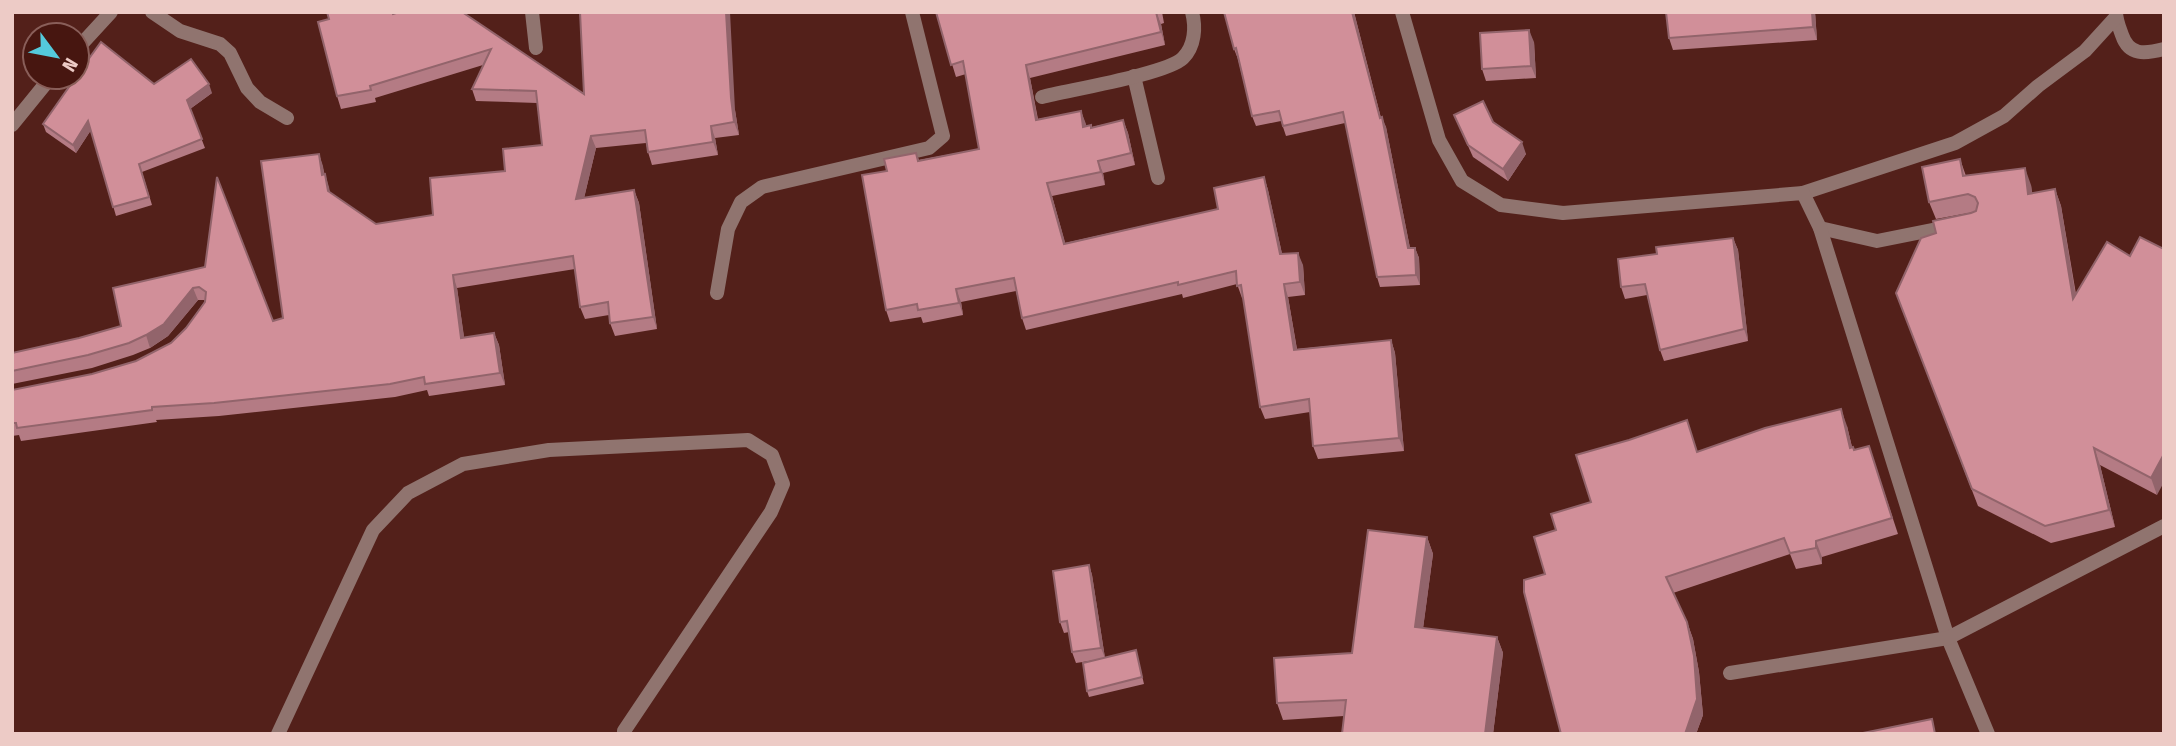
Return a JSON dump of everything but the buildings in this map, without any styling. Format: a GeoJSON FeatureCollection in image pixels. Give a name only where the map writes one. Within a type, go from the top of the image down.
{"type":"FeatureCollection","features":[{"type":"Feature","properties":{"kind":"street"},"geometry":{"type":"LineString","coordinates":[[91,34],[111,12]]}},
{"type":"Feature","properties":{"kind":"street"},"geometry":{"type":"LineString","coordinates":[[152,12],[180,31],[220,44],[230,53],[247,88],[260,102],[287,118]]}},
{"type":"Feature","properties":{"kind":"street"},"geometry":{"type":"LineString","coordinates":[[532,12],[536,48]]}},
{"type":"Feature","properties":{"kind":"street"},"geometry":{"type":"LineString","coordinates":[[717,293],[728,229],[741,202],[762,187],[929,148],[943,136],[912,12]]}},
{"type":"Feature","properties":{"kind":"street"},"geometry":{"type":"LineString","coordinates":[[1042,97],[1165,69],[1183,58],[1193,40],[1192,12]]}},
{"type":"Feature","properties":{"kind":"street"},"geometry":{"type":"LineString","coordinates":[[1402,12],[1439,140],[1462,181],[1501,205],[1563,214],[1803,193],[1955,143],[2004,116],[2038,86],[2085,51],[2116,15]]}},
{"type":"Feature","properties":{"kind":"street"},"geometry":{"type":"LineString","coordinates":[[2116,15],[2129,49],[2146,53],[2164,49]]}},
{"type":"Feature","properties":{"kind":"street"},"geometry":{"type":"LineString","coordinates":[[1134,76],[1158,178]]}},
{"type":"Feature","properties":{"kind":"street"},"geometry":{"type":"LineString","coordinates":[[12,125],[40,91]]}},
{"type":"Feature","properties":{"kind":"street"},"geometry":{"type":"LineString","coordinates":[[1803,193],[1820,228],[1948,638],[1988,734]]}},
{"type":"Feature","properties":{"kind":"street"},"geometry":{"type":"LineString","coordinates":[[1820,228],[1877,241],[1963,224]]}},
{"type":"Feature","properties":{"kind":"street"},"geometry":{"type":"LineString","coordinates":[[278,734],[373,530],[408,493],[463,464],[549,450],[748,440],[772,454],[783,484],[771,512],[624,731]]}},
{"type":"Feature","properties":{"kind":"street"},"geometry":{"type":"LineString","coordinates":[[1730,673],[1948,638],[2164,526]]}}]}
